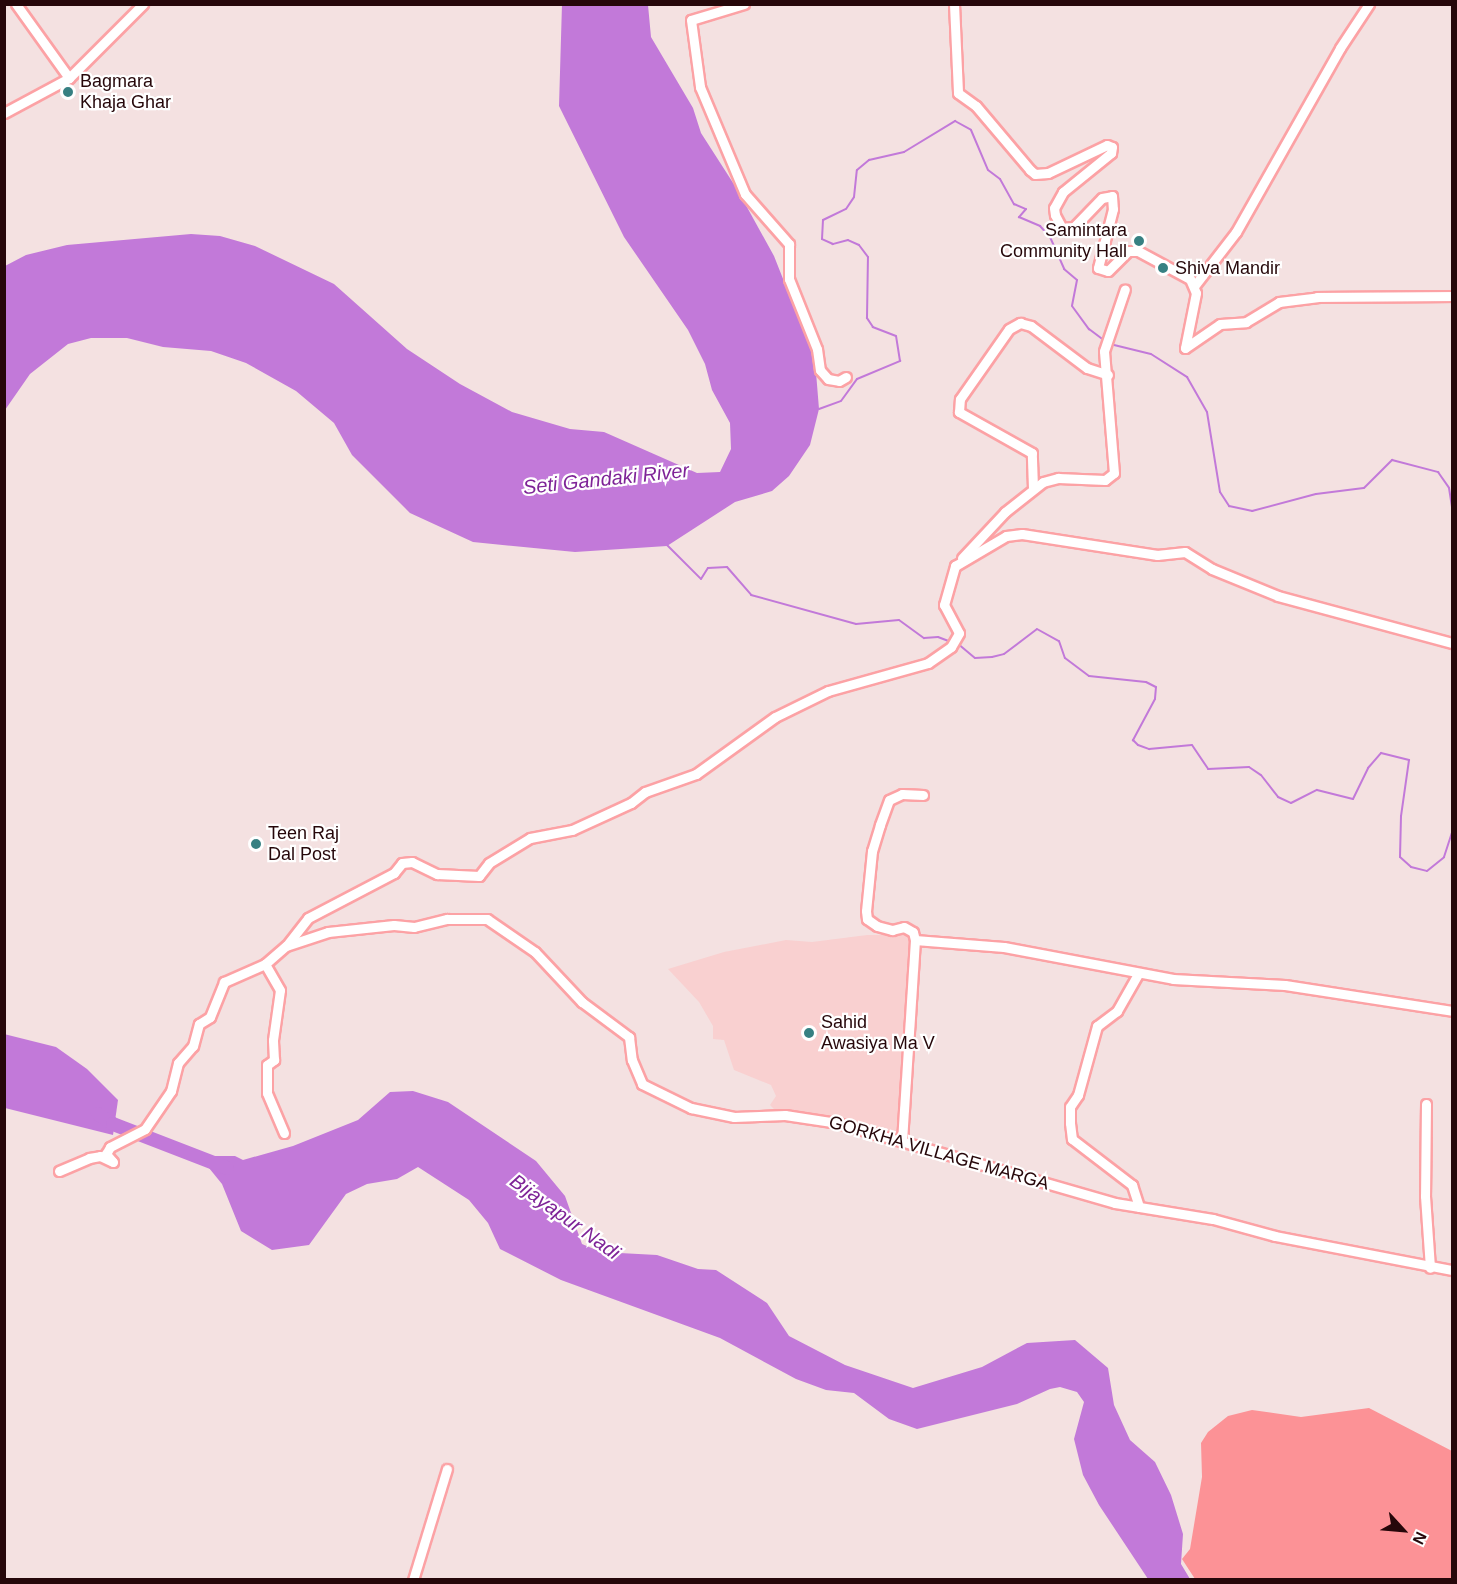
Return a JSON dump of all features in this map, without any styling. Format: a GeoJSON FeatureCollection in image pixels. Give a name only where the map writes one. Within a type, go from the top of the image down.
{"type":"FeatureCollection","features":[{"type":"Feature","properties":{"kind":"street"},"geometry":{"type":"LineString","coordinates":[[16,4],[69,78]]}},
{"type":"Feature","properties":{"kind":"street"},"geometry":{"type":"LineString","coordinates":[[4,113],[69,78],[143,4]]}},
{"type":"Feature","properties":{"kind":"street"},"geometry":{"type":"LineString","coordinates":[[744,4],[691,21],[700,87],[745,194],[789,244],[789,279],[805,327],[817,349],[820,370],[828,379],[839,381],[846,377]]}},
{"type":"Feature","properties":{"kind":"street"},"geometry":{"type":"LineString","coordinates":[[954,4],[958,93],[976,106],[1030,170],[1035,174],[1048,173],[1107,145],[1113,147],[1111,153],[1057,200],[1055,215],[1062,228],[1074,227],[1102,198],[1112,196],[1099,271],[1108,271],[1128,251],[1138,251],[1195,285]]}},
{"type":"Feature","properties":{"kind":"street"},"geometry":{"type":"LineString","coordinates":[[1369,4],[1335,56],[1236,232],[1195,285],[1195,303],[1183,343],[1186,348],[1220,324],[1246,322],[1279,302],[1317,297],[1452,296]]}},
{"type":"Feature","properties":{"kind":"street"},"geometry":{"type":"LineString","coordinates":[[286,946],[308,918],[394,873],[402,863],[412,862],[437,873],[479,876],[489,863],[530,838],[572,830],[632,803],[645,792],[696,774],[775,717],[828,691],[934,660],[951,647],[959,633],[945,611],[944,596],[950,574],[962,558],[1034,488],[1058,478],[1105,480],[1114,473],[1108,375],[1104,351],[1125,289]]}},
{"type":"Feature","properties":{"kind":"street"},"geometry":{"type":"LineString","coordinates":[[1034,488],[1032,453],[959,412],[960,399],[1009,329],[1020,323],[1031,326],[1087,368],[1108,375]]}},
{"type":"Feature","properties":{"kind":"street"},"geometry":{"type":"LineString","coordinates":[[962,558],[1006,536],[1022,534],[1157,555],[1185,552],[1212,569],[1278,596],[1452,643]]}},
{"type":"Feature","properties":{"kind":"street"},"geometry":{"type":"LineString","coordinates":[[902,1142],[915,940],[913,932],[904,927],[892,930],[877,926],[867,919],[866,911],[872,851],[889,801],[902,794],[922,795]]}},
{"type":"Feature","properties":{"kind":"street","name":"GORKHA VILLAGE MARGA"},"geometry":{"type":"LineString","coordinates":[[59,1171],[89,1158],[100,1156],[113,1162],[106,1154],[110,1147],[145,1129],[171,1091],[178,1064],[193,1046],[199,1024],[210,1017],[224,982],[265,964],[286,946],[328,932],[394,925],[414,927],[447,919],[487,919],[535,952],[582,1002],[629,1036],[632,1060],[642,1084],[672,1100],[715,1115],[785,1115],[838,1123],[1019,1178],[1139,1207],[1213,1218],[1275,1236],[1382,1255],[1430,1268],[1452,1270]]}},
{"type":"Feature","properties":{"kind":"street"},"geometry":{"type":"LineString","coordinates":[[915,940],[1004,947],[1138,974],[1233,985],[1285,985],[1452,1011]]}},
{"type":"Feature","properties":{"kind":"street"},"geometry":{"type":"LineString","coordinates":[[265,964],[280,990],[273,1040],[274,1060],[267,1065],[267,1093],[284,1133]]}},
{"type":"Feature","properties":{"kind":"street"},"geometry":{"type":"LineString","coordinates":[[1138,974],[1116,1011],[1096,1026],[1078,1095],[1070,1107],[1070,1123],[1072,1139],[1132,1185],[1139,1207]]}},
{"type":"Feature","properties":{"kind":"street"},"geometry":{"type":"LineString","coordinates":[[1426,1104],[1425,1196],[1430,1268]]}},
{"type":"Feature","properties":{"kind":"street"},"geometry":{"type":"LineString","coordinates":[[413,1580],[447,1469]]}},
{"type":"Feature","properties":{"kind":"shaded area","name":"Sahid Awasiya Ma V"},"geometry":{"type":"Polygon","coordinates":[[[867,935],[912,935],[898,1136],[846,1121],[775,1110],[770,1105],[776,1096],[771,1085],[734,1070],[724,1040],[713,1039],[713,1026],[699,1002],[668,969],[724,952],[786,940],[812,942],[867,935]]]}},
{"type":"Feature","properties":{"kind":"shaded area"},"geometry":{"type":"Polygon","coordinates":[[[1369,1408],[1452,1451],[1452,1579],[1195,1579],[1182,1559],[1190,1549],[1202,1477],[1201,1443],[1208,1432],[1228,1416],[1252,1410],[1301,1417],[1369,1408]]]}},
{"type":"Feature","properties":{"kind":"water","name":"Seti Gandaki River"},"geometry":{"type":"Polygon","coordinates":[[[562,4],[648,5],[651,37],[693,108],[701,133],[737,189],[774,256],[815,360],[819,409],[810,445],[789,476],[772,491],[735,502],[667,546],[575,552],[473,542],[410,513],[352,455],[334,423],[296,391],[246,363],[211,351],[163,347],[127,338],[91,338],[68,344],[30,374],[5,410],[5,266],[26,255],[67,245],[191,234],[220,236],[255,246],[334,284],[407,349],[460,384],[512,412],[570,429],[604,432],[697,473],[720,472],[731,449],[730,423],[712,390],[705,364],[688,330],[624,237],[559,106],[562,4]]]}},
{"type":"Feature","properties":{"kind":"water"},"geometry":{"type":"Polygon","coordinates":[[[4,1034],[56,1047],[87,1069],[118,1100],[113,1135],[5,1108],[4,1034]]]}},
{"type":"Feature","properties":{"kind":"water"},"geometry":{"type":"Polygon","coordinates":[[[413,1091],[448,1102],[536,1161],[565,1196],[582,1244],[601,1252],[657,1255],[698,1269],[716,1270],[767,1303],[789,1336],[845,1365],[913,1388],[982,1367],[1027,1343],[1075,1340],[1108,1368],[1114,1405],[1130,1440],[1155,1462],[1171,1495],[1183,1534],[1181,1564],[1190,1579],[1148,1579],[1099,1505],[1083,1475],[1074,1439],[1084,1402],[1077,1392],[1060,1387],[1050,1389],[1017,1404],[917,1429],[889,1419],[854,1393],[826,1390],[796,1379],[720,1338],[561,1280],[500,1249],[488,1223],[469,1200],[418,1167],[397,1179],[367,1184],[346,1194],[309,1245],[272,1250],[241,1231],[222,1184],[209,1168],[213,1156],[235,1156],[243,1160],[293,1146],[358,1120],[390,1092],[413,1091]]]}},
{"type":"Feature","properties":{"kind":"waterway"},"geometry":{"type":"LineString","coordinates":[[819,409],[841,401],[857,379],[900,361],[896,336],[873,327],[867,318],[868,257],[859,245],[848,240],[833,244],[822,239],[823,220],[846,209],[854,197],[857,170],[869,160],[904,152],[955,121],[971,130],[988,170],[1000,179],[1014,204],[1026,209],[1019,217],[1040,226],[1050,237],[1064,269],[1077,280],[1072,306],[1089,329],[1105,341]]}},
{"type":"Feature","properties":{"kind":"waterway"},"geometry":{"type":"LineString","coordinates":[[1110,344],[1151,354],[1187,377],[1207,412],[1220,492],[1229,506],[1252,511],[1316,494],[1364,488],[1392,460],[1438,472],[1449,488],[1452,507]]}},
{"type":"Feature","properties":{"kind":"waterway"},"geometry":{"type":"LineString","coordinates":[[666,544],[701,579],[708,568],[727,567],[751,595],[856,624],[899,620],[924,638],[938,637],[951,642]]}},
{"type":"Feature","properties":{"kind":"waterway"},"geometry":{"type":"LineString","coordinates":[[957,643],[975,658],[992,657],[1004,654],[1037,629],[1059,641],[1065,658],[1089,676],[1146,682],[1156,687],[1155,699],[1133,740],[1138,745],[1149,749],[1192,745],[1208,769],[1249,767],[1261,775],[1278,797],[1291,803],[1317,790],[1353,799],[1368,768],[1381,753],[1409,760],[1401,816],[1400,857],[1411,867],[1427,871],[1444,857],[1452,833]]}},
{"type":"Feature","properties":{"kind":"waterway","name":"Bijayapur Nadi"},"geometry":{"type":"LineString","coordinates":[[98,1114],[113,1124],[227,1168]]}},
{"type":"Feature","properties":{"kind":"place","name":"Bagmara Khaja Ghar"},"geometry":{"type":"Point","coordinates":[68,92]}},
{"type":"Feature","properties":{"kind":"place","name":"Samintara Community Hall"},"geometry":{"type":"Point","coordinates":[1139,241]}},
{"type":"Feature","properties":{"kind":"place","name":"Shiva Mandir"},"geometry":{"type":"Point","coordinates":[1163,268]}},
{"type":"Feature","properties":{"kind":"place","name":"Teen Raj Dal Post"},"geometry":{"type":"Point","coordinates":[256,844]}},
{"type":"Feature","properties":{"kind":"place","name":"Sahid Awasiya Ma V"},"geometry":{"type":"Point","coordinates":[809,1033]}}]}
